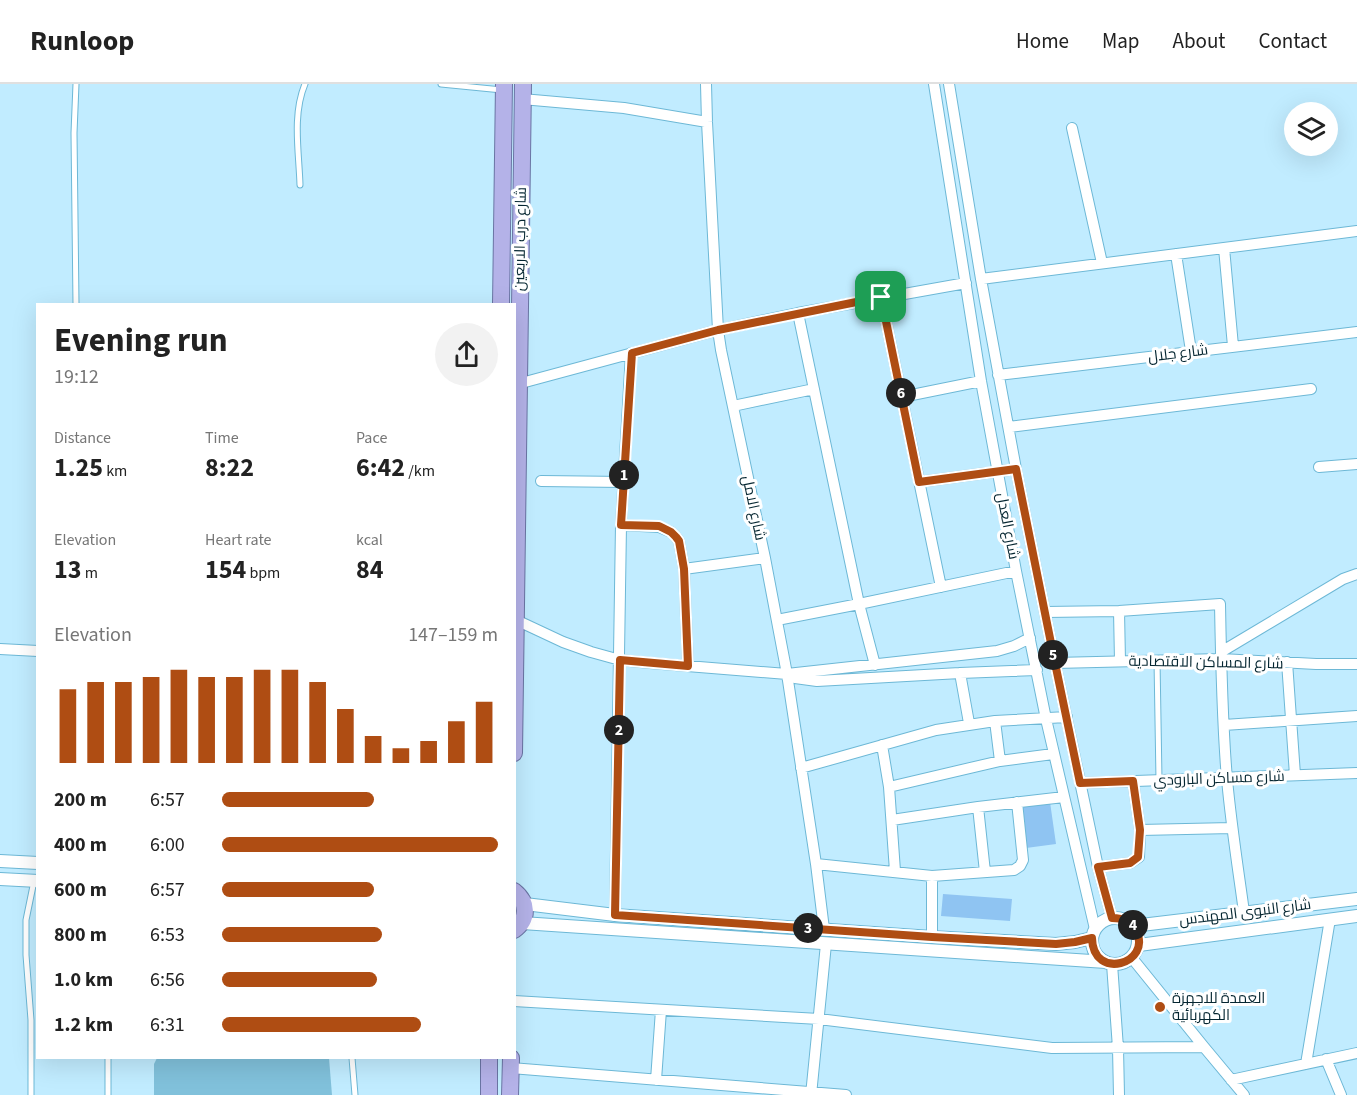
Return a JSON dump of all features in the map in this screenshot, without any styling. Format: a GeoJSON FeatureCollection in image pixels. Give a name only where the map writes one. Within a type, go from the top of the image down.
{"type":"FeatureCollection","features":[{"type":"Feature","properties":{"kind":"highway","name":"شارع درب الاربعين"},"geometry":{"type":"LineString","coordinates":[[501,303],[504,87]]}},
{"type":"Feature","properties":{"kind":"highway","name":"شارع درب الاربعين"},"geometry":{"type":"LineString","coordinates":[[516,620],[516,385],[523,92]]}},
{"type":"Feature","properties":{"kind":"highway"},"geometry":{"type":"LineString","coordinates":[[503,152],[521,152]]}},
{"type":"Feature","properties":{"kind":"highway"},"geometry":{"type":"LineString","coordinates":[[503,180],[521,181]]}},
{"type":"Feature","properties":{"kind":"highway"},"geometry":{"type":"LineString","coordinates":[[518,927],[525,914],[520,898]]}},
{"type":"Feature","properties":{"kind":"highway"},"geometry":{"type":"LineString","coordinates":[[489,1059],[489,1095]]}},
{"type":"Feature","properties":{"kind":"highway"},"geometry":{"type":"LineString","coordinates":[[510,1095],[511,1063]]}},
{"type":"Feature","properties":{"kind":"street","name":"شارع الامل"},"geometry":{"type":"LineString","coordinates":[[706,84],[718,330],[787,674],[824,929]]}},
{"type":"Feature","properties":{"kind":"street","name":"شارع العدل"},"geometry":{"type":"LineString","coordinates":[[934,84],[997,471],[1053,754],[1094,934]]}},
{"type":"Feature","properties":{"kind":"street","name":"شارع العدل"},"geometry":{"type":"LineString","coordinates":[[949,84],[981,279],[1016,469],[1080,783],[1098,867],[1112,918]]}},
{"type":"Feature","properties":{"kind":"street"},"geometry":{"type":"LineString","coordinates":[[523,92],[707,122]]}},
{"type":"Feature","properties":{"kind":"street"},"geometry":{"type":"LineString","coordinates":[[1072,128],[1102,263]]}},
{"type":"Feature","properties":{"kind":"street"},"geometry":{"type":"LineString","coordinates":[[981,279],[1357,231]]}},
{"type":"Feature","properties":{"kind":"street"},"geometry":{"type":"LineString","coordinates":[[1224,248],[1233,346]]}},
{"type":"Feature","properties":{"kind":"street"},"geometry":{"type":"LineString","coordinates":[[1176,254],[1191,351]]}},
{"type":"Feature","properties":{"kind":"street"},"geometry":{"type":"LineString","coordinates":[[516,385],[718,330],[881,297],[966,283]]}},
{"type":"Feature","properties":{"kind":"street"},"geometry":{"type":"LineString","coordinates":[[881,297],[941,587]]}},
{"type":"Feature","properties":{"kind":"street"},"geometry":{"type":"LineString","coordinates":[[798,313],[859,604],[875,665]]}},
{"type":"Feature","properties":{"kind":"street","name":"شارع جلال"},"geometry":{"type":"LineString","coordinates":[[998,375],[1357,332]]}},
{"type":"Feature","properties":{"kind":"street"},"geometry":{"type":"LineString","coordinates":[[615,915],[621,525],[632,353]]}},
{"type":"Feature","properties":{"kind":"street"},"geometry":{"type":"LineString","coordinates":[[902,397],[981,381]]}},
{"type":"Feature","properties":{"kind":"street"},"geometry":{"type":"LineString","coordinates":[[733,406],[814,389]]}},
{"type":"Feature","properties":{"kind":"street"},"geometry":{"type":"LineString","coordinates":[[1009,427],[1311,389]]}},
{"type":"Feature","properties":{"kind":"street"},"geometry":{"type":"LineString","coordinates":[[1318,466],[1357,464]]}},
{"type":"Feature","properties":{"kind":"street"},"geometry":{"type":"LineString","coordinates":[[919,482],[1016,469]]}},
{"type":"Feature","properties":{"kind":"street"},"geometry":{"type":"LineString","coordinates":[[541,481],[624,483]]}},
{"type":"Feature","properties":{"kind":"street"},"geometry":{"type":"LineString","coordinates":[[621,525],[659,526],[671,532],[681,547],[688,666]]}},
{"type":"Feature","properties":{"kind":"street"},"geometry":{"type":"LineString","coordinates":[[684,569],[765,558]]}},
{"type":"Feature","properties":{"kind":"street"},"geometry":{"type":"LineString","coordinates":[[777,620],[1016,571]]}},
{"type":"Feature","properties":{"kind":"street"},"geometry":{"type":"LineString","coordinates":[[1221,656],[1343,579],[1357,574]]}},
{"type":"Feature","properties":{"kind":"street"},"geometry":{"type":"LineString","coordinates":[[1045,612],[1119,611],[1220,604],[1227,778],[1244,912]]}},
{"type":"Feature","properties":{"kind":"street"},"geometry":{"type":"LineString","coordinates":[[1119,611],[1120,661]]}},
{"type":"Feature","properties":{"kind":"street"},"geometry":{"type":"LineString","coordinates":[[516,620],[572,645],[620,660],[787,674],[997,651],[1030,638]]}},
{"type":"Feature","properties":{"kind":"street"},"geometry":{"type":"LineString","coordinates":[[0,649],[36,651]]}},
{"type":"Feature","properties":{"kind":"street","name":"شارع المساكن الاقتصادية"},"geometry":{"type":"LineString","coordinates":[[1055,663],[1221,656],[1287,662],[1357,664]]}},
{"type":"Feature","properties":{"kind":"street"},"geometry":{"type":"LineString","coordinates":[[1287,662],[1295,776]]}},
{"type":"Feature","properties":{"kind":"street"},"geometry":{"type":"LineString","coordinates":[[787,674],[795,678],[817,681],[1036,670]]}},
{"type":"Feature","properties":{"kind":"street"},"geometry":{"type":"LineString","coordinates":[[960,673],[969,723]]}},
{"type":"Feature","properties":{"kind":"street"},"geometry":{"type":"LineString","coordinates":[[1224,725],[1357,716]]}},
{"type":"Feature","properties":{"kind":"street"},"geometry":{"type":"LineString","coordinates":[[801,768],[969,723],[1067,717]]}},
{"type":"Feature","properties":{"kind":"street"},"geometry":{"type":"LineString","coordinates":[[994,721],[1000,761]]}},
{"type":"Feature","properties":{"kind":"street"},"geometry":{"type":"LineString","coordinates":[[882,745],[889,787],[895,871]]}},
{"type":"Feature","properties":{"kind":"street"},"geometry":{"type":"LineString","coordinates":[[889,787],[1000,761],[1053,754]]}},
{"type":"Feature","properties":{"kind":"street","name":"شارع مساكن البارودي"},"geometry":{"type":"LineString","coordinates":[[1080,783],[1357,773]]}},
{"type":"Feature","properties":{"kind":"street"},"geometry":{"type":"LineString","coordinates":[[1098,867],[1130,863],[1137,859],[1140,830],[1133,781]]}},
{"type":"Feature","properties":{"kind":"street"},"geometry":{"type":"LineString","coordinates":[[892,820],[1064,797]]}},
{"type":"Feature","properties":{"kind":"street"},"geometry":{"type":"LineString","coordinates":[[816,864],[932,876],[1014,870],[1023,860],[1017,802]]}},
{"type":"Feature","properties":{"kind":"street"},"geometry":{"type":"LineString","coordinates":[[978,807],[985,872]]}},
{"type":"Feature","properties":{"kind":"street"},"geometry":{"type":"LineString","coordinates":[[1140,830],[1232,828]]}},
{"type":"Feature","properties":{"kind":"street"},"geometry":{"type":"LineString","coordinates":[[0,861],[36,863],[36,881],[0,879]]}},
{"type":"Feature","properties":{"kind":"street"},"geometry":{"type":"LineString","coordinates":[[932,876],[932,937]]}},
{"type":"Feature","properties":{"kind":"street"},"geometry":{"type":"LineString","coordinates":[[518,927],[1055,958],[1119,964],[1132,958],[1138,945],[1138,935],[1133,926],[1120,918],[1106,920],[1094,934],[1075,942],[1056,944],[615,915],[520,898]]}},
{"type":"Feature","properties":{"kind":"street","name":"شارع النبوى المهندس"},"geometry":{"type":"LineString","coordinates":[[1133,926],[1357,899]]}},
{"type":"Feature","properties":{"kind":"street","name":"شارع النبوى المهندس"},"geometry":{"type":"LineString","coordinates":[[1138,945],[1357,916]]}},
{"type":"Feature","properties":{"kind":"street"},"geometry":{"type":"LineString","coordinates":[[1306,1064],[1330,919]]}},
{"type":"Feature","properties":{"kind":"street"},"geometry":{"type":"LineString","coordinates":[[1094,934],[1092,945],[1095,952],[1109,963]]}},
{"type":"Feature","properties":{"kind":"street"},"geometry":{"type":"LineString","coordinates":[[811,1094],[826,944]]}},
{"type":"Feature","properties":{"kind":"street"},"geometry":{"type":"LineString","coordinates":[[1132,958],[1244,1095]]}},
{"type":"Feature","properties":{"kind":"street"},"geometry":{"type":"LineString","coordinates":[[1109,963],[1118,1048],[1119,1095]]}},
{"type":"Feature","properties":{"kind":"street"},"geometry":{"type":"LineString","coordinates":[[516,1002],[819,1018],[1052,1048],[1204,1047]]}},
{"type":"Feature","properties":{"kind":"street"},"geometry":{"type":"LineString","coordinates":[[656,1080],[661,1010]]}},
{"type":"Feature","properties":{"kind":"street"},"geometry":{"type":"LineString","coordinates":[[1231,1080],[1357,1053]]}},
{"type":"Feature","properties":{"kind":"street"},"geometry":{"type":"LineString","coordinates":[[1326,1059],[1341,1095]]}},
{"type":"Feature","properties":{"kind":"street"},"geometry":{"type":"LineString","coordinates":[[511,1063],[656,1080],[846,1095]]}},
{"type":"Feature","properties":{"kind":"lane"},"geometry":{"type":"LineString","coordinates":[[76,84],[74,133],[76,303]]}},
{"type":"Feature","properties":{"kind":"lane"},"geometry":{"type":"LineString","coordinates":[[300,185],[297,116],[305,84]]}},
{"type":"Feature","properties":{"kind":"lane"},"geometry":{"type":"LineString","coordinates":[[441,84],[504,87]]}},
{"type":"Feature","properties":{"kind":"lane"},"geometry":{"type":"LineString","coordinates":[[1157,660],[1159,780]]}},
{"type":"Feature","properties":{"kind":"lane"},"geometry":{"type":"LineString","coordinates":[[31,1095],[31,1020],[26,920],[36,881]]}},
{"type":"Feature","properties":{"kind":"lane"},"geometry":{"type":"LineString","coordinates":[[108,1059],[108,1095]]}},
{"type":"Feature","properties":{"kind":"lane"},"geometry":{"type":"LineString","coordinates":[[352,1059],[355,1095]]}},
{"type":"Feature","properties":{"kind":"shaded area"},"geometry":{"type":"Polygon","coordinates":[[[156,1059],[329,1059],[332,1095],[154,1095],[154,1064],[156,1059]]]}},
{"type":"Feature","properties":{"kind":"building"},"geometry":{"type":"Polygon","coordinates":[[[1050,802],[1056,844],[1026,848],[1021,806],[1050,802]]]}},
{"type":"Feature","properties":{"kind":"building"},"geometry":{"type":"Polygon","coordinates":[[[943,894],[1012,899],[1010,921],[941,916],[943,894]]]}},
{"type":"Feature","properties":{"kind":"place","name":"العمدة للاجهزة الكهربائية"},"geometry":{"type":"Point","coordinates":[1160,1007]}},
{"type":"Feature","properties":{"kind":"route"},"geometry":{"type":"LineString","coordinates":[[881,297],[919,482],[1016,469],[1080,783],[1133,781],[1140,830],[1138,857],[1130,863],[1098,867],[1112,918],[1127,921],[1138,935],[1136,952],[1126,962],[1112,964],[1100,958],[1092,945],[1092,938],[1056,944],[615,915],[620,660],[688,666],[684,569],[679,541],[671,532],[659,526],[621,525],[632,353],[718,330],[881,297]]}}]}
